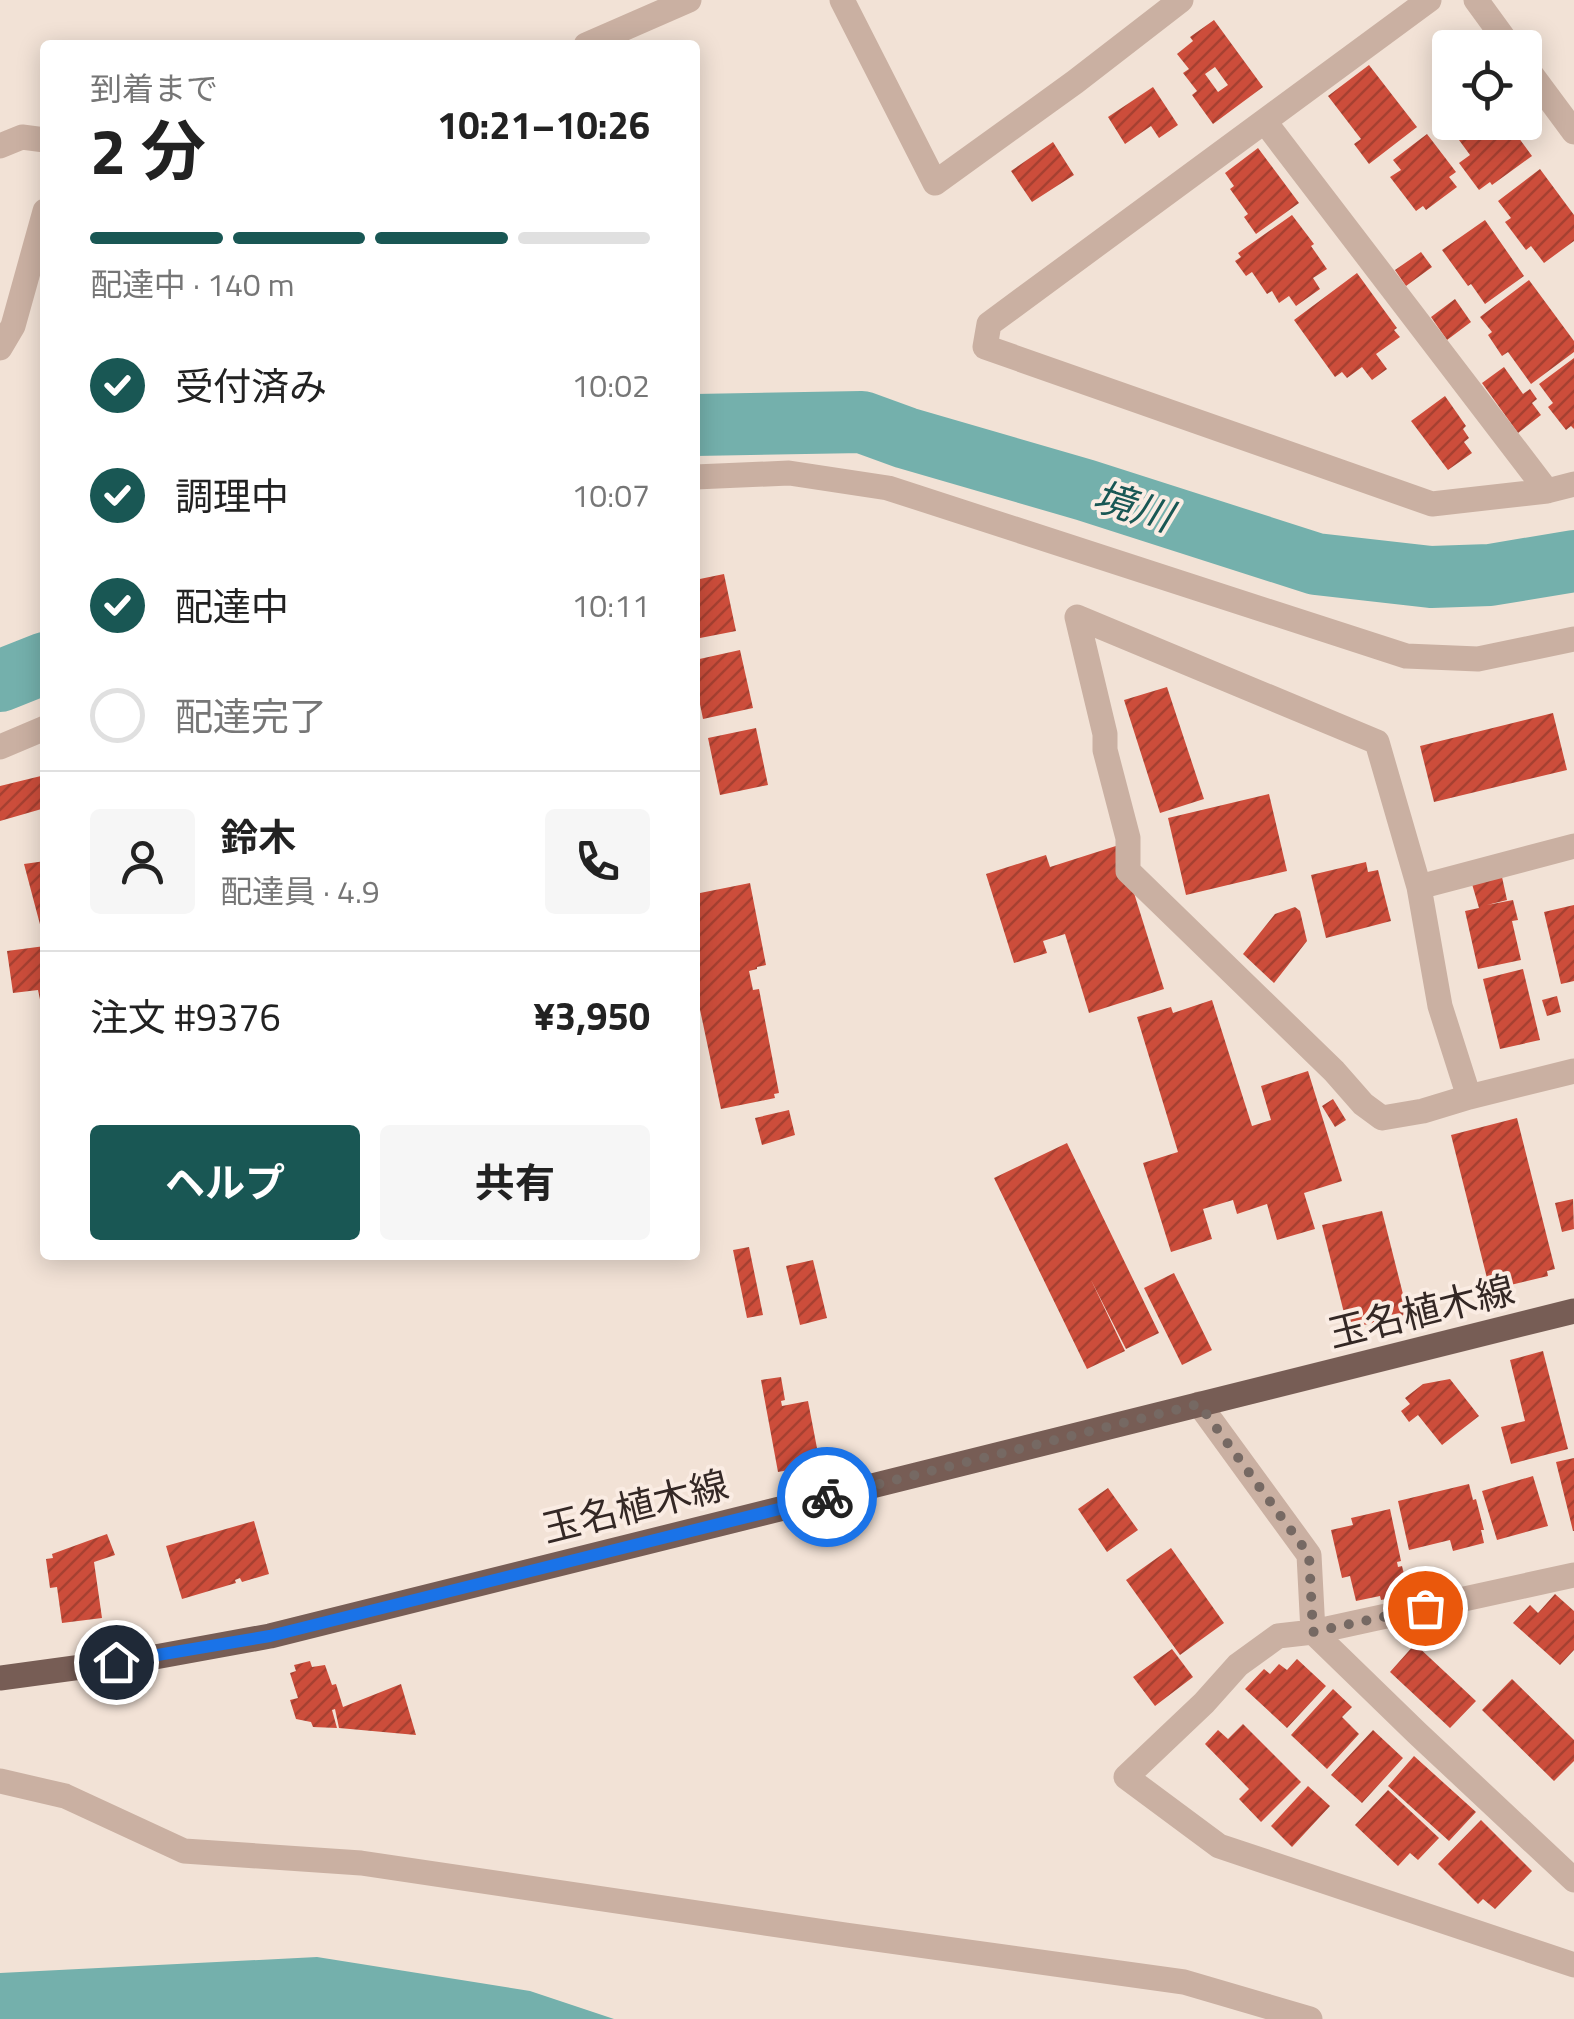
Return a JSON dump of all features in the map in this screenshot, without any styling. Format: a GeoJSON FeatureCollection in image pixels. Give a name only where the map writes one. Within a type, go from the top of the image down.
{"type":"FeatureCollection","features":[{"type":"Feature","properties":{"kind":"main road","name":"玉名植木線"},"geometry":{"type":"LineString","coordinates":[[0,1678],[155,1657],[270,1636],[1574,1311]]}},
{"type":"Feature","properties":{"kind":"street"},"geometry":{"type":"LineString","coordinates":[[597,40],[688,0]]}},
{"type":"Feature","properties":{"kind":"street"},"geometry":{"type":"LineString","coordinates":[[842,0],[935,183],[1182,0]]}},
{"type":"Feature","properties":{"kind":"street"},"geometry":{"type":"LineString","coordinates":[[1429,0],[989,324],[985,347],[1432,504],[1547,491],[1574,484]]}},
{"type":"Feature","properties":{"kind":"street"},"geometry":{"type":"LineString","coordinates":[[1476,0],[1498,30]]}},
{"type":"Feature","properties":{"kind":"street"},"geometry":{"type":"LineString","coordinates":[[1542,89],[1574,132]]}},
{"type":"Feature","properties":{"kind":"street"},"geometry":{"type":"LineString","coordinates":[[1264,122],[1547,491]]}},
{"type":"Feature","properties":{"kind":"street"},"geometry":{"type":"LineString","coordinates":[[0,146],[22,138],[40,140]]}},
{"type":"Feature","properties":{"kind":"street"},"geometry":{"type":"LineString","coordinates":[[0,348],[13,326],[40,229]]}},
{"type":"Feature","properties":{"kind":"street"},"geometry":{"type":"LineString","coordinates":[[700,478],[789,473],[888,488],[1406,656],[1478,659],[1574,639]]}},
{"type":"Feature","properties":{"kind":"street"},"geometry":{"type":"LineString","coordinates":[[1468,1096],[1440,1006],[1418,887],[1377,742],[1076,617],[1128,838],[1128,871],[1334,1071],[1363,1104],[1382,1118],[1574,1071]]}},
{"type":"Feature","properties":{"kind":"street"},"geometry":{"type":"LineString","coordinates":[[0,747],[40,730]]}},
{"type":"Feature","properties":{"kind":"street"},"geometry":{"type":"LineString","coordinates":[[1418,887],[1574,846]]}},
{"type":"Feature","properties":{"kind":"street"},"geometry":{"type":"LineString","coordinates":[[1199,1404],[1309,1555],[1313,1632],[1574,1880]]}},
{"type":"Feature","properties":{"kind":"street"},"geometry":{"type":"LineString","coordinates":[[1574,1575],[1313,1632],[1278,1636],[1238,1665],[1126,1777],[1219,1846],[1574,1964]]}},
{"type":"Feature","properties":{"kind":"street"},"geometry":{"type":"LineString","coordinates":[[0,1781],[65,1796],[184,1851],[362,1863],[1184,1982],[1310,2019]]}},
{"type":"Feature","properties":{"kind":"water"},"geometry":{"type":"Polygon","coordinates":[[[317,1957],[530,1991],[614,2019],[0,2019],[0,1973],[317,1957]]]}},
{"type":"Feature","properties":{"kind":"building"},"geometry":{"type":"Polygon","coordinates":[[[1214,20],[1263,87],[1213,124],[1192,95],[1197,91],[1183,73],[1189,69],[1177,54],[1193,41],[1190,37],[1214,20]],[[1215,67],[1205,74],[1218,92],[1228,85],[1215,67]]]}},
{"type":"Feature","properties":{"kind":"building"},"geometry":{"type":"Polygon","coordinates":[[[1369,65],[1417,127],[1369,164],[1354,144],[1361,139],[1328,96],[1369,65]]]}},
{"type":"Feature","properties":{"kind":"building"},"geometry":{"type":"Polygon","coordinates":[[[1153,87],[1178,125],[1159,138],[1151,126],[1125,144],[1108,117],[1153,87]]]}},
{"type":"Feature","properties":{"kind":"building"},"geometry":{"type":"Polygon","coordinates":[[[1427,134],[1456,172],[1449,177],[1457,187],[1426,210],[1423,206],[1416,211],[1390,177],[1401,170],[1393,160],[1427,134]]]}},
{"type":"Feature","properties":{"kind":"building"},"geometry":{"type":"Polygon","coordinates":[[[1459,140],[1520,140],[1532,156],[1479,190],[1459,163],[1470,155],[1459,140]]]}},
{"type":"Feature","properties":{"kind":"building"},"geometry":{"type":"Polygon","coordinates":[[[1053,142],[1074,175],[1032,202],[1011,171],[1053,142]]]}},
{"type":"Feature","properties":{"kind":"building"},"geometry":{"type":"Polygon","coordinates":[[[1258,148],[1299,203],[1256,234],[1225,173],[1258,148]]]}},
{"type":"Feature","properties":{"kind":"building"},"geometry":{"type":"Polygon","coordinates":[[[1540,169],[1574,215],[1574,241],[1544,263],[1531,246],[1526,250],[1505,222],[1511,218],[1498,201],[1540,169]]]}},
{"type":"Feature","properties":{"kind":"building"},"geometry":{"type":"Polygon","coordinates":[[[1292,215],[1327,269],[1313,278],[1320,289],[1296,306],[1289,296],[1279,303],[1272,291],[1267,294],[1252,272],[1246,276],[1235,261],[1241,257],[1238,253],[1292,215]]]}},
{"type":"Feature","properties":{"kind":"building"},"geometry":{"type":"Polygon","coordinates":[[[1485,220],[1524,276],[1485,304],[1442,250],[1485,220]]]}},
{"type":"Feature","properties":{"kind":"building"},"geometry":{"type":"Polygon","coordinates":[[[1421,252],[1432,267],[1406,286],[1395,270],[1421,252]]]}},
{"type":"Feature","properties":{"kind":"building"},"geometry":{"type":"Polygon","coordinates":[[[1357,273],[1400,337],[1376,354],[1387,369],[1372,380],[1362,367],[1347,378],[1342,372],[1335,377],[1294,320],[1357,273]]]}},
{"type":"Feature","properties":{"kind":"building"},"geometry":{"type":"Polygon","coordinates":[[[1529,280],[1574,341],[1574,352],[1531,384],[1508,352],[1502,356],[1488,335],[1492,332],[1480,317],[1529,280]]]}},
{"type":"Feature","properties":{"kind":"building"},"geometry":{"type":"Polygon","coordinates":[[[1455,299],[1471,322],[1447,340],[1431,317],[1455,299]]]}},
{"type":"Feature","properties":{"kind":"building"},"geometry":{"type":"Polygon","coordinates":[[[1574,358],[1574,429],[1571,426],[1566,430],[1548,407],[1553,403],[1539,384],[1574,358]]]}},
{"type":"Feature","properties":{"kind":"building"},"geometry":{"type":"Polygon","coordinates":[[[1504,367],[1523,394],[1530,389],[1537,399],[1532,403],[1541,415],[1518,433],[1482,383],[1504,367]]]}},
{"type":"Feature","properties":{"kind":"building"},"geometry":{"type":"Polygon","coordinates":[[[1445,396],[1466,426],[1463,429],[1469,438],[1464,442],[1472,453],[1448,470],[1411,421],[1445,396]]]}},
{"type":"Feature","properties":{"kind":"building"},"geometry":{"type":"Polygon","coordinates":[[[724,574],[736,631],[700,638],[700,579],[724,574]]]}},
{"type":"Feature","properties":{"kind":"building"},"geometry":{"type":"Polygon","coordinates":[[[740,650],[753,708],[703,719],[700,659],[740,650]]]}},
{"type":"Feature","properties":{"kind":"building"},"geometry":{"type":"Polygon","coordinates":[[[1167,687],[1204,799],[1160,813],[1124,700],[1167,687]]]}},
{"type":"Feature","properties":{"kind":"building"},"geometry":{"type":"Polygon","coordinates":[[[1553,713],[1567,770],[1434,802],[1420,746],[1553,713]]]}},
{"type":"Feature","properties":{"kind":"building"},"geometry":{"type":"Polygon","coordinates":[[[756,728],[768,785],[720,795],[708,738],[756,728]]]}},
{"type":"Feature","properties":{"kind":"building"},"geometry":{"type":"Polygon","coordinates":[[[40,776],[40,809],[0,821],[0,786],[40,776]]]}},
{"type":"Feature","properties":{"kind":"building"},"geometry":{"type":"Polygon","coordinates":[[[1269,794],[1287,871],[1186,895],[1168,818],[1269,794]]]}},
{"type":"Feature","properties":{"kind":"building"},"geometry":{"type":"Polygon","coordinates":[[[1119,845],[1164,989],[1089,1013],[1065,934],[1043,941],[1047,953],[1014,963],[986,874],[1046,855],[1050,867],[1119,845]]]}},
{"type":"Feature","properties":{"kind":"building"},"geometry":{"type":"Polygon","coordinates":[[[40,862],[40,924],[24,864],[40,862]]]}},
{"type":"Feature","properties":{"kind":"building"},"geometry":{"type":"Polygon","coordinates":[[[1366,862],[1368,872],[1378,870],[1391,921],[1326,938],[1311,875],[1366,862]]]}},
{"type":"Feature","properties":{"kind":"building"},"geometry":{"type":"Polygon","coordinates":[[[1502,877],[1507,900],[1487,905],[1513,900],[1518,920],[1512,921],[1521,960],[1478,969],[1465,911],[1479,908],[1472,884],[1502,877]]]}},
{"type":"Feature","properties":{"kind":"building"},"geometry":{"type":"Polygon","coordinates":[[[750,883],[766,965],[749,971],[753,990],[759,989],[779,1093],[774,1094],[775,1098],[721,1109],[700,1010],[700,893],[750,883]]]}},
{"type":"Feature","properties":{"kind":"building"},"geometry":{"type":"Polygon","coordinates":[[[1574,905],[1574,981],[1561,984],[1544,912],[1574,905]]]}},
{"type":"Feature","properties":{"kind":"building"},"geometry":{"type":"Polygon","coordinates":[[[1295,907],[1300,911],[1307,941],[1274,983],[1243,954],[1275,914],[1295,907]]]}},
{"type":"Feature","properties":{"kind":"building"},"geometry":{"type":"Polygon","coordinates":[[[40,947],[40,1000],[38,990],[13,993],[7,951],[40,947]]]}},
{"type":"Feature","properties":{"kind":"building"},"geometry":{"type":"Polygon","coordinates":[[[1523,969],[1540,1040],[1500,1049],[1483,979],[1523,969]]]}},
{"type":"Feature","properties":{"kind":"building"},"geometry":{"type":"Polygon","coordinates":[[[1557,996],[1561,1012],[1547,1016],[1542,1000],[1557,996]]]}},
{"type":"Feature","properties":{"kind":"building"},"geometry":{"type":"Polygon","coordinates":[[[1212,1000],[1252,1126],[1271,1120],[1261,1086],[1308,1071],[1342,1181],[1304,1193],[1315,1229],[1277,1240],[1267,1204],[1237,1214],[1233,1200],[1203,1209],[1212,1239],[1171,1252],[1143,1163],[1178,1152],[1137,1017],[1171,1007],[1173,1013],[1212,1000]]]}},
{"type":"Feature","properties":{"kind":"building"},"geometry":{"type":"Polygon","coordinates":[[[1333,1099],[1346,1120],[1335,1127],[1322,1106],[1333,1099]]]}},
{"type":"Feature","properties":{"kind":"building"},"geometry":{"type":"Polygon","coordinates":[[[789,1110],[795,1135],[762,1145],[755,1118],[789,1110]]]}},
{"type":"Feature","properties":{"kind":"building"},"geometry":{"type":"Polygon","coordinates":[[[1517,1118],[1555,1269],[1547,1271],[1548,1276],[1490,1290],[1451,1135],[1517,1118]]]}},
{"type":"Feature","properties":{"kind":"building"},"geometry":{"type":"Polygon","coordinates":[[[1067,1143],[1159,1333],[1126,1349],[1091,1280],[1125,1351],[1087,1369],[994,1178],[1067,1143]]]}},
{"type":"Feature","properties":{"kind":"building"},"geometry":{"type":"Polygon","coordinates":[[[1573,1199],[1574,1229],[1562,1232],[1555,1203],[1573,1199]]]}},
{"type":"Feature","properties":{"kind":"building"},"geometry":{"type":"Polygon","coordinates":[[[1382,1211],[1408,1314],[1348,1329],[1322,1225],[1382,1211]]]}},
{"type":"Feature","properties":{"kind":"building"},"geometry":{"type":"Polygon","coordinates":[[[749,1247],[763,1315],[747,1318],[733,1250],[749,1247]]]}},
{"type":"Feature","properties":{"kind":"building"},"geometry":{"type":"Polygon","coordinates":[[[813,1260],[827,1318],[800,1325],[786,1266],[813,1260]]]}},
{"type":"Feature","properties":{"kind":"building"},"geometry":{"type":"Polygon","coordinates":[[[1174,1273],[1212,1350],[1182,1365],[1144,1288],[1174,1273]]]}},
{"type":"Feature","properties":{"kind":"building"},"geometry":{"type":"Polygon","coordinates":[[[1543,1351],[1568,1449],[1511,1464],[1501,1427],[1525,1421],[1510,1360],[1543,1351]]]}},
{"type":"Feature","properties":{"kind":"building"},"geometry":{"type":"Polygon","coordinates":[[[781,1377],[785,1400],[781,1401],[782,1406],[808,1401],[820,1464],[778,1472],[761,1380],[781,1377]]]}},
{"type":"Feature","properties":{"kind":"building"},"geometry":{"type":"Polygon","coordinates":[[[1450,1379],[1479,1416],[1442,1445],[1418,1415],[1409,1422],[1401,1411],[1410,1404],[1405,1398],[1423,1384],[1450,1379]]]}},
{"type":"Feature","properties":{"kind":"building"},"geometry":{"type":"Polygon","coordinates":[[[1574,1458],[1574,1531],[1573,1531],[1556,1462],[1574,1458]]]}},
{"type":"Feature","properties":{"kind":"building"},"geometry":{"type":"Polygon","coordinates":[[[1533,1476],[1548,1526],[1497,1540],[1482,1491],[1533,1476]]]}},
{"type":"Feature","properties":{"kind":"building"},"geometry":{"type":"Polygon","coordinates":[[[1469,1484],[1484,1530],[1484,1543],[1453,1551],[1450,1540],[1409,1550],[1398,1501],[1469,1484]]]}},
{"type":"Feature","properties":{"kind":"building"},"geometry":{"type":"Polygon","coordinates":[[[1108,1488],[1138,1530],[1107,1552],[1078,1509],[1108,1488]]]}},
{"type":"Feature","properties":{"kind":"building"},"geometry":{"type":"Polygon","coordinates":[[[1390,1509],[1401,1561],[1397,1562],[1398,1567],[1402,1566],[1409,1594],[1356,1601],[1350,1576],[1342,1578],[1331,1530],[1353,1525],[1351,1518],[1390,1509]]]}},
{"type":"Feature","properties":{"kind":"building"},"geometry":{"type":"Polygon","coordinates":[[[254,1521],[269,1574],[242,1582],[240,1578],[236,1583],[182,1599],[166,1546],[254,1521]]]}},
{"type":"Feature","properties":{"kind":"building"},"geometry":{"type":"Polygon","coordinates":[[[107,1534],[115,1555],[94,1562],[102,1618],[62,1623],[57,1587],[50,1588],[46,1559],[107,1534]]]}},
{"type":"Feature","properties":{"kind":"building"},"geometry":{"type":"Polygon","coordinates":[[[1171,1548],[1224,1623],[1180,1655],[1126,1580],[1171,1548]]]}},
{"type":"Feature","properties":{"kind":"building"},"geometry":{"type":"Polygon","coordinates":[[[1555,1594],[1574,1611],[1574,1650],[1560,1665],[1513,1623],[1530,1605],[1538,1613],[1555,1594]]]}},
{"type":"Feature","properties":{"kind":"building"},"geometry":{"type":"Polygon","coordinates":[[[1415,1644],[1476,1701],[1450,1728],[1390,1672],[1415,1644]]]}},
{"type":"Feature","properties":{"kind":"building"},"geometry":{"type":"Polygon","coordinates":[[[1172,1649],[1193,1677],[1155,1706],[1133,1677],[1172,1649]]]}},
{"type":"Feature","properties":{"kind":"building"},"geometry":{"type":"Polygon","coordinates":[[[1297,1659],[1326,1686],[1287,1728],[1245,1689],[1264,1669],[1270,1674],[1279,1664],[1287,1670],[1297,1659]]]}},
{"type":"Feature","properties":{"kind":"building"},"geometry":{"type":"Polygon","coordinates":[[[310,1661],[312,1667],[325,1665],[343,1707],[401,1684],[416,1735],[339,1728],[335,1709],[332,1710],[337,1728],[313,1727],[311,1722],[296,1719],[290,1700],[298,1698],[290,1673],[296,1671],[294,1665],[310,1661]]]}},
{"type":"Feature","properties":{"kind":"building"},"geometry":{"type":"Polygon","coordinates":[[[1512,1679],[1574,1740],[1574,1761],[1554,1781],[1482,1710],[1512,1679]]]}},
{"type":"Feature","properties":{"kind":"building"},"geometry":{"type":"Polygon","coordinates":[[[1333,1689],[1352,1707],[1342,1717],[1359,1734],[1327,1769],[1291,1735],[1333,1689]]]}},
{"type":"Feature","properties":{"kind":"building"},"geometry":{"type":"Polygon","coordinates":[[[1243,1724],[1301,1782],[1261,1822],[1239,1799],[1249,1789],[1205,1744],[1218,1730],[1228,1739],[1243,1724]]]}},
{"type":"Feature","properties":{"kind":"building"},"geometry":{"type":"Polygon","coordinates":[[[1373,1730],[1403,1758],[1362,1803],[1331,1775],[1373,1730]]]}},
{"type":"Feature","properties":{"kind":"building"},"geometry":{"type":"Polygon","coordinates":[[[1414,1756],[1476,1812],[1449,1841],[1388,1786],[1414,1756]]]}},
{"type":"Feature","properties":{"kind":"building"},"geometry":{"type":"Polygon","coordinates":[[[1308,1786],[1330,1806],[1292,1847],[1271,1826],[1308,1786]]]}},
{"type":"Feature","properties":{"kind":"building"},"geometry":{"type":"Polygon","coordinates":[[[1388,1790],[1439,1838],[1418,1860],[1410,1853],[1398,1866],[1355,1825],[1388,1790]]]}},
{"type":"Feature","properties":{"kind":"building"},"geometry":{"type":"Polygon","coordinates":[[[1481,1820],[1532,1871],[1495,1909],[1483,1899],[1478,1904],[1438,1864],[1481,1820]]]}},
{"type":"Feature","properties":{"kind":"waterway","name":"境川"},"geometry":{"type":"LineString","coordinates":[[700,425],[862,422],[1316,564],[1431,577],[1490,575],[1574,561]]}},
{"type":"Feature","properties":{"kind":"waterway","name":"境川"},"geometry":{"type":"LineString","coordinates":[[0,681],[40,665]]}},
{"type":"Feature","properties":{"kind":"way so far"},"geometry":{"type":"LineString","coordinates":[[827,1497],[1199,1404],[1309,1555],[1313,1632],[1425,1608]]}},
{"type":"Feature","properties":{"kind":"route"},"geometry":{"type":"LineString","coordinates":[[116,1662],[270,1636],[827,1497]]}}]}
